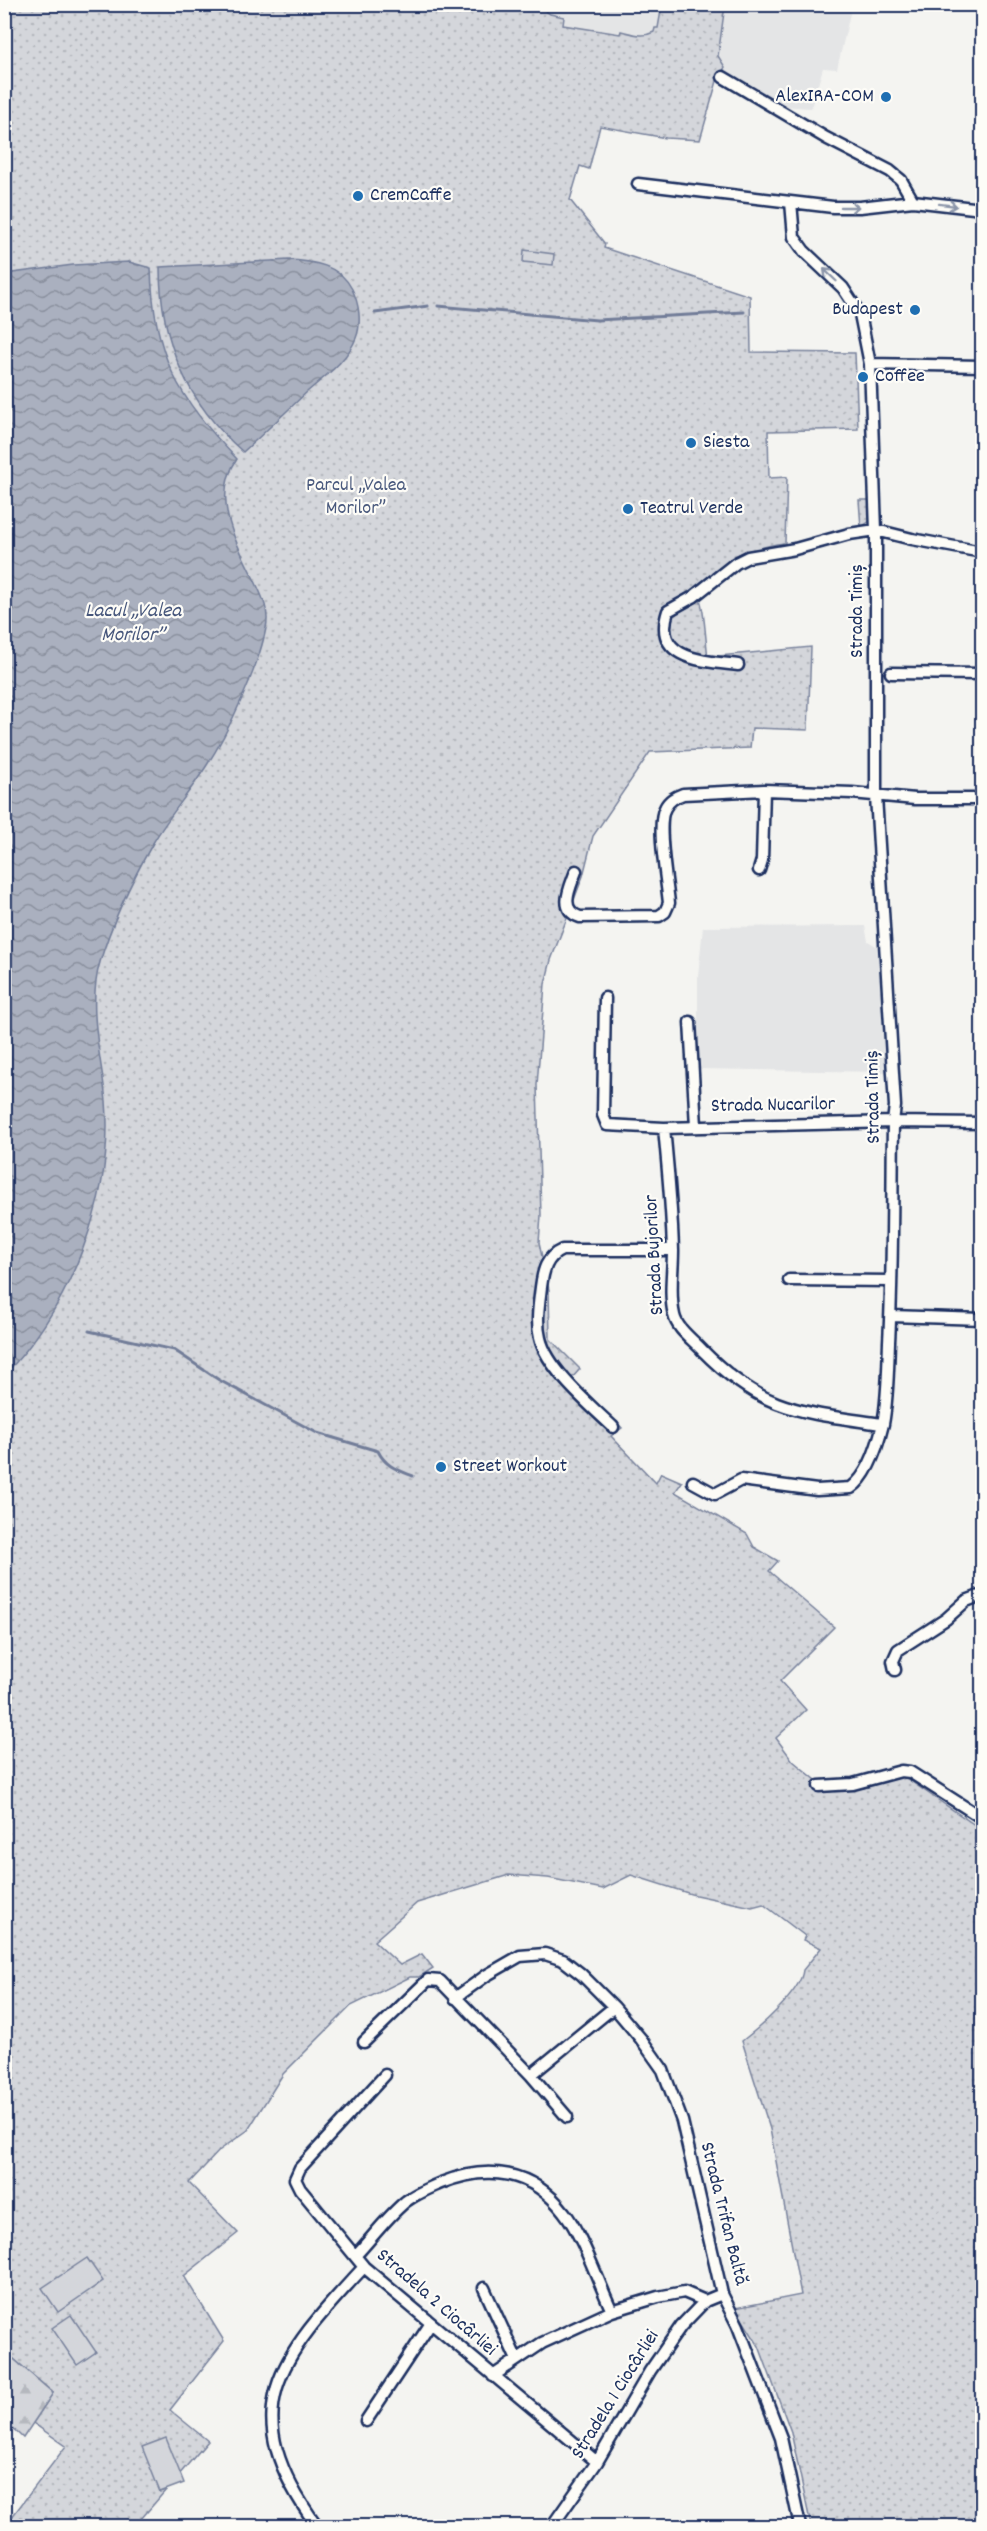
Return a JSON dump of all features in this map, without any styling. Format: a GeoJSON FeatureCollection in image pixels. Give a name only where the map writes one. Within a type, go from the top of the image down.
{"type":"FeatureCollection","features":[{"type":"Feature","properties":{"kind":"street"},"geometry":{"type":"LineString","coordinates":[[723,77],[826,138],[890,171],[901,180],[913,201]]}},
{"type":"Feature","properties":{"kind":"street"},"geometry":{"type":"LineString","coordinates":[[638,184],[833,207],[860,207],[913,201],[982,209]]}},
{"type":"Feature","properties":{"kind":"street","name":"Strada Timiș"},"geometry":{"type":"LineString","coordinates":[[693,1482],[716,1494],[741,1480],[818,1490],[851,1488],[863,1477],[882,1424],[891,1316],[895,1106],[876,796],[876,530],[870,364],[860,314],[843,288],[794,237],[791,202]]}},
{"type":"Feature","properties":{"kind":"street"},"geometry":{"type":"LineString","coordinates":[[870,364],[982,366]]}},
{"type":"Feature","properties":{"kind":"street"},"geometry":{"type":"LineString","coordinates":[[876,530],[982,552]]}},
{"type":"Feature","properties":{"kind":"street","name":"Strada Timiș"},"geometry":{"type":"LineString","coordinates":[[738,665],[697,660],[675,650],[664,632],[668,610],[693,597],[735,563],[748,556],[795,549],[849,534],[876,530]]}},
{"type":"Feature","properties":{"kind":"street"},"geometry":{"type":"LineString","coordinates":[[891,673],[982,674]]}},
{"type":"Feature","properties":{"kind":"street"},"geometry":{"type":"LineString","coordinates":[[759,870],[762,860],[764,790]]}},
{"type":"Feature","properties":{"kind":"street"},"geometry":{"type":"LineString","coordinates":[[576,871],[567,897],[567,906],[572,915],[580,917],[659,916],[668,908],[661,820],[669,801],[683,794],[764,790],[915,799],[982,799]]}},
{"type":"Feature","properties":{"kind":"street","name":"Strada Nucarilor"},"geometry":{"type":"LineString","coordinates":[[604,998],[603,1119],[608,1125],[664,1128],[893,1122],[982,1124]]}},
{"type":"Feature","properties":{"kind":"street"},"geometry":{"type":"LineString","coordinates":[[690,1022],[696,1126]]}},
{"type":"Feature","properties":{"kind":"street","name":"Strada Bujorilor"},"geometry":{"type":"LineString","coordinates":[[664,1128],[673,1250],[672,1302],[676,1321],[730,1376],[748,1389],[780,1405],[829,1417],[882,1424]]}},
{"type":"Feature","properties":{"kind":"street"},"geometry":{"type":"LineString","coordinates":[[613,1427],[558,1369],[541,1341],[538,1314],[543,1270],[551,1257],[562,1250],[673,1250]]}},
{"type":"Feature","properties":{"kind":"street"},"geometry":{"type":"LineString","coordinates":[[789,1280],[891,1281]]}},
{"type":"Feature","properties":{"kind":"street"},"geometry":{"type":"LineString","coordinates":[[891,1316],[982,1318]]}},
{"type":"Feature","properties":{"kind":"street"},"geometry":{"type":"LineString","coordinates":[[895,1670],[893,1661],[895,1654],[904,1645],[946,1619],[966,1601],[982,1595]]}},
{"type":"Feature","properties":{"kind":"street"},"geometry":{"type":"LineString","coordinates":[[819,1786],[854,1784],[901,1771],[910,1772],[982,1818]]}},
{"type":"Feature","properties":{"kind":"street","name":"Strada Trifan Baltă"},"geometry":{"type":"LineString","coordinates":[[455,1998],[487,1975],[520,1956],[545,1954],[563,1960],[614,2007],[663,2070],[682,2121],[722,2294],[738,2326],[782,2438],[800,2526]]}},
{"type":"Feature","properties":{"kind":"street"},"geometry":{"type":"LineString","coordinates":[[364,2042],[428,1980],[440,1981],[531,2075],[567,2117]]}},
{"type":"Feature","properties":{"kind":"street"},"geometry":{"type":"LineString","coordinates":[[531,2075],[614,2007]]}},
{"type":"Feature","properties":{"kind":"street","name":"Stradela 2 Ciocârliei"},"geometry":{"type":"LineString","coordinates":[[385,2075],[300,2168],[295,2179],[300,2189],[364,2267],[597,2462]]}},
{"type":"Feature","properties":{"kind":"street","name":"Stradela 2 Ciocârliei"},"geometry":{"type":"LineString","coordinates":[[355,2256],[407,2200],[456,2177],[482,2171],[501,2172],[523,2180],[552,2198],[566,2214],[612,2311]]}},
{"type":"Feature","properties":{"kind":"street"},"geometry":{"type":"LineString","coordinates":[[317,2526],[293,2492],[281,2468],[271,2429],[271,2407],[278,2382],[290,2356],[332,2301],[364,2267]]}},
{"type":"Feature","properties":{"kind":"street"},"geometry":{"type":"LineString","coordinates":[[484,2288],[517,2360]]}},
{"type":"Feature","properties":{"kind":"street","name":"Stradela 2 Ciocârliei"},"geometry":{"type":"LineString","coordinates":[[493,2376],[542,2343],[612,2311],[684,2292],[705,2301]]}},
{"type":"Feature","properties":{"kind":"street","name":"Stradela 1 Ciocârliei"},"geometry":{"type":"LineString","coordinates":[[552,2526],[597,2462],[667,2345],[681,2326],[705,2301],[722,2294]]}},
{"type":"Feature","properties":{"kind":"street"},"geometry":{"type":"LineString","coordinates":[[366,2421],[431,2323]]}},
{"type":"Feature","properties":{"kind":"shaded area"},"geometry":{"type":"Polygon","coordinates":[[[536,5],[662,5],[658,29],[647,35],[635,36],[621,31],[620,34],[563,25],[564,17],[550,14],[536,5]]]}},
{"type":"Feature","properties":{"kind":"shaded area"},"geometry":{"type":"Polygon","coordinates":[[[725,5],[852,5],[837,69],[823,68],[811,108],[782,106],[722,73],[723,66],[718,56],[725,5]]]}},
{"type":"Feature","properties":{"kind":"shaded area"},"geometry":{"type":"Polygon","coordinates":[[[865,926],[868,941],[878,947],[886,1072],[698,1069],[698,976],[703,927],[865,926]]]}},
{"type":"Feature","properties":{"kind":"green space","name":"Parcul „Valea Morilor”"},"geometry":{"type":"Polygon","coordinates":[[[536,4],[550,14],[564,17],[563,25],[641,35],[650,34],[658,28],[662,5],[725,5],[718,56],[725,67],[717,81],[700,140],[666,138],[600,126],[589,169],[580,166],[570,200],[605,244],[604,248],[750,296],[751,352],[855,353],[858,429],[768,431],[769,478],[787,477],[785,543],[759,548],[737,558],[696,589],[703,612],[708,657],[811,647],[808,730],[752,728],[750,748],[650,752],[593,836],[583,876],[551,960],[545,984],[537,1085],[541,1215],[539,1243],[549,1290],[550,1339],[580,1369],[572,1378],[622,1428],[611,1436],[656,1483],[661,1473],[682,1482],[675,1492],[747,1534],[754,1547],[778,1561],[769,1571],[834,1627],[780,1681],[806,1710],[776,1738],[793,1761],[827,1789],[864,1788],[891,1776],[903,1776],[982,1830],[982,2526],[811,2526],[791,2432],[759,2346],[735,2308],[801,2295],[770,2129],[742,2041],[788,1998],[801,1979],[803,1970],[821,1948],[803,1940],[805,1936],[763,1904],[752,1907],[691,1894],[631,1875],[603,1889],[548,1878],[509,1875],[417,1903],[374,1941],[400,1965],[422,1954],[433,1968],[419,1977],[410,1977],[351,2006],[283,2074],[248,2130],[220,2150],[189,2183],[238,2233],[184,2276],[224,2341],[170,2410],[208,2441],[135,2526],[5,2526],[66,2446],[33,2423],[53,2393],[8,2354],[4,2343],[5,5],[536,4]]]}},
{"type":"Feature","properties":{"kind":"green space"},"geometry":{"type":"Polygon","coordinates":[[[524,250],[554,254],[553,265],[523,262],[524,250]]]}},
{"type":"Feature","properties":{"kind":"green space"},"geometry":{"type":"Polygon","coordinates":[[[859,500],[869,500],[870,521],[861,527],[859,500]]]}},
{"type":"Feature","properties":{"kind":"green space"},"geometry":{"type":"Polygon","coordinates":[[[87,2258],[103,2281],[58,2312],[42,2288],[87,2258]]]}},
{"type":"Feature","properties":{"kind":"green space"},"geometry":{"type":"Polygon","coordinates":[[[71,2315],[96,2352],[77,2365],[52,2328],[71,2315]]]}},
{"type":"Feature","properties":{"kind":"green space"},"geometry":{"type":"Polygon","coordinates":[[[4,2343],[8,2354],[53,2393],[23,2438],[5,2421],[4,2343]]]}},
{"type":"Feature","properties":{"kind":"green space"},"geometry":{"type":"Polygon","coordinates":[[[166,2438],[184,2483],[160,2492],[142,2447],[166,2438]]]}},
{"type":"Feature","properties":{"kind":"water"},"geometry":{"type":"Polygon","coordinates":[[[289,260],[325,266],[340,274],[347,281],[358,307],[358,332],[352,346],[341,361],[243,452],[206,413],[180,369],[165,321],[160,267],[289,260]]]}},
{"type":"Feature","properties":{"kind":"water","name":"Lacul „Valea Morilor”"},"geometry":{"type":"Polygon","coordinates":[[[129,262],[151,268],[157,326],[173,373],[184,395],[199,416],[237,459],[229,474],[226,505],[234,537],[263,598],[267,622],[257,661],[233,718],[207,765],[153,843],[110,932],[96,979],[95,996],[98,1049],[106,1101],[107,1137],[103,1174],[95,1211],[68,1283],[50,1316],[29,1347],[5,1374],[5,274],[73,265],[129,262]]]}},
{"type":"Feature","properties":{"kind":"waterway"},"geometry":{"type":"LineString","coordinates":[[375,313],[428,306]]}},
{"type":"Feature","properties":{"kind":"waterway"},"geometry":{"type":"LineString","coordinates":[[438,306],[597,320],[744,312]]}},
{"type":"Feature","properties":{"kind":"waterway"},"geometry":{"type":"LineString","coordinates":[[89,1331],[174,1350],[219,1380],[317,1433],[378,1451],[397,1470],[413,1476]]}},
{"type":"Feature","properties":{"kind":"place","name":"AlexIRA-COM"},"geometry":{"type":"Point","coordinates":[886,97]}},
{"type":"Feature","properties":{"kind":"place","name":"CremCaffe"},"geometry":{"type":"Point","coordinates":[358,196]}},
{"type":"Feature","properties":{"kind":"place","name":"Budapest"},"geometry":{"type":"Point","coordinates":[915,310]}},
{"type":"Feature","properties":{"kind":"place","name":"Coffee"},"geometry":{"type":"Point","coordinates":[863,377]}},
{"type":"Feature","properties":{"kind":"place","name":"Siesta"},"geometry":{"type":"Point","coordinates":[691,443]}},
{"type":"Feature","properties":{"kind":"place","name":"Teatrul Verde"},"geometry":{"type":"Point","coordinates":[628,509]}},
{"type":"Feature","properties":{"kind":"place","name":"Street Workout"},"geometry":{"type":"Point","coordinates":[441,1467]}}]}
